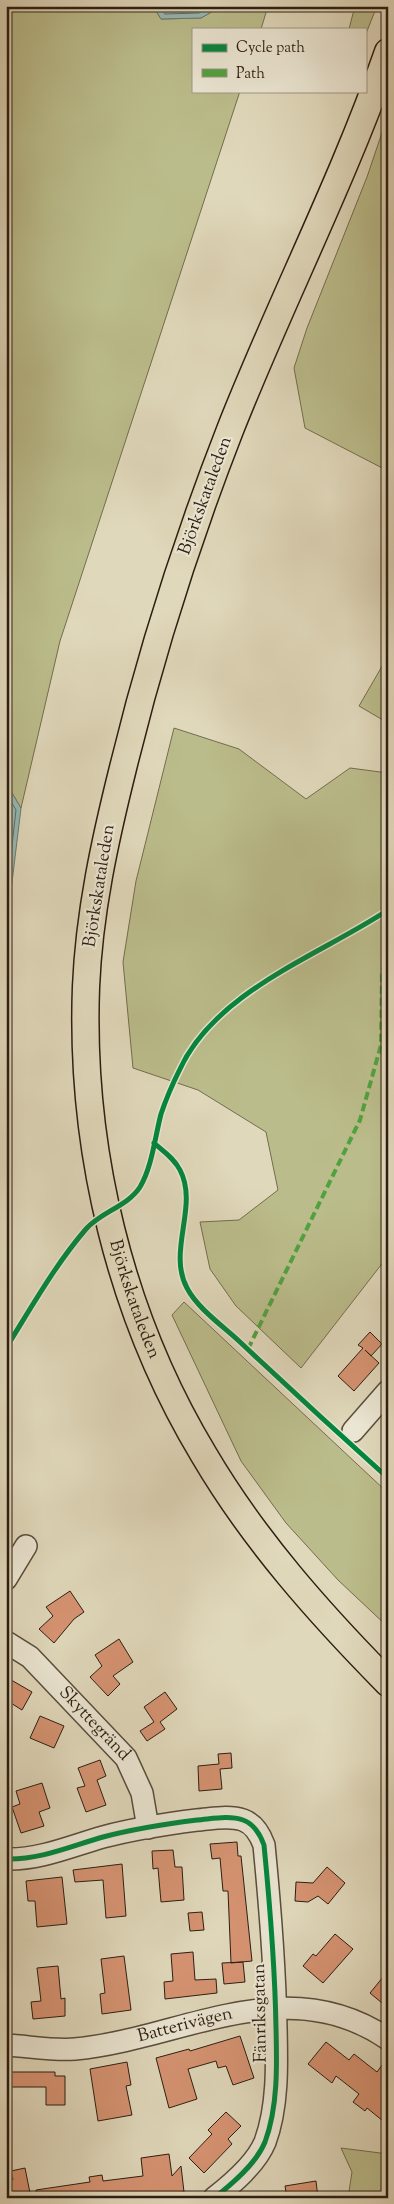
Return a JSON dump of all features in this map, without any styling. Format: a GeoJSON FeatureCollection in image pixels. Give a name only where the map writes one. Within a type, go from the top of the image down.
{"type":"FeatureCollection","features":[{"type":"Feature","properties":{"kind":"main road","name":"Björkskataleden"},"geometry":{"type":"LineString","coordinates":[[388,52],[317,230],[231,428],[176,580],[140,698],[112,814],[90,939],[86,1031],[87,1075],[98,1164],[115,1243],[129,1293],[161,1371],[201,1452],[240,1513],[307,1598],[388,1683]]}},
{"type":"Feature","properties":{"kind":"street"},"geometry":{"type":"LineString","coordinates":[[353,1431],[388,1391]]}},
{"type":"Feature","properties":{"kind":"street"},"geometry":{"type":"LineString","coordinates":[[6,1580],[26,1546]]}},
{"type":"Feature","properties":{"kind":"street","name":"Skyttegränd"},"geometry":{"type":"LineString","coordinates":[[6,1642],[30,1657],[126,1758],[142,1793],[148,1828]]}},
{"type":"Feature","properties":{"kind":"street","name":"Fänriksgatan"},"geometry":{"type":"LineString","coordinates":[[148,1828],[208,1819],[240,1819],[254,1827],[264,1845],[275,1961],[275,2099],[264,2142],[239,2179],[214,2198]]}},
{"type":"Feature","properties":{"kind":"street"},"geometry":{"type":"LineString","coordinates":[[6,1859],[36,1857],[104,1837],[148,1828]]}},
{"type":"Feature","properties":{"kind":"street","name":"Batterivägen"},"geometry":{"type":"LineString","coordinates":[[6,2045],[74,2049],[142,2037],[211,2017],[276,2008],[308,2008],[351,2018],[388,2039]]}},
{"type":"Feature","properties":{"kind":"green space"},"geometry":{"type":"Polygon","coordinates":[[[6,6],[153,6],[161,19],[201,18],[222,6],[268,6],[261,28],[192,28],[192,92],[240,92],[60,641],[21,808],[6,783],[6,6]]]}},
{"type":"Feature","properties":{"kind":"green space"},"geometry":{"type":"Polygon","coordinates":[[[355,6],[377,6],[366,34],[366,28],[349,28],[355,6]]]}},
{"type":"Feature","properties":{"kind":"green space"},"geometry":{"type":"Polygon","coordinates":[[[388,115],[388,471],[305,428],[294,368],[307,328],[367,177],[388,115]]]}},
{"type":"Feature","properties":{"kind":"green space"},"geometry":{"type":"Polygon","coordinates":[[[388,656],[388,723],[359,706],[388,656]]]}},
{"type":"Feature","properties":{"kind":"green space"},"geometry":{"type":"Polygon","coordinates":[[[174,728],[239,749],[306,799],[350,768],[388,773],[388,1256],[301,1368],[236,1306],[210,1269],[200,1222],[239,1220],[278,1190],[266,1132],[198,1090],[133,1068],[123,962],[136,881],[174,728]]]}},
{"type":"Feature","properties":{"kind":"green space"},"geometry":{"type":"Polygon","coordinates":[[[184,1302],[388,1493],[388,1627],[338,1580],[286,1523],[241,1461],[172,1315],[184,1302]]]}},
{"type":"Feature","properties":{"kind":"green space"},"geometry":{"type":"Polygon","coordinates":[[[341,2148],[388,2154],[388,2198],[348,2198],[352,2172],[341,2148]]]}},
{"type":"Feature","properties":{"kind":"water"},"geometry":{"type":"Polygon","coordinates":[[[153,6],[222,6],[201,18],[161,19],[153,6]]]}},
{"type":"Feature","properties":{"kind":"water"},"geometry":{"type":"Polygon","coordinates":[[[6,783],[21,808],[6,932],[6,783]]]}},
{"type":"Feature","properties":{"kind":"building"},"geometry":{"type":"Polygon","coordinates":[[[370,1332],[382,1344],[371,1356],[379,1363],[354,1391],[338,1376],[363,1348],[358,1345],[370,1332]]]}},
{"type":"Feature","properties":{"kind":"building"},"geometry":{"type":"Polygon","coordinates":[[[70,1591],[84,1612],[74,1619],[54,1643],[39,1629],[53,1616],[46,1607],[70,1591]]]}},
{"type":"Feature","properties":{"kind":"building"},"geometry":{"type":"Polygon","coordinates":[[[119,1639],[133,1662],[113,1676],[120,1684],[108,1696],[90,1677],[102,1666],[95,1655],[119,1639]]]}},
{"type":"Feature","properties":{"kind":"building"},"geometry":{"type":"Polygon","coordinates":[[[6,1677],[32,1692],[22,1710],[6,1700],[6,1677]]]}},
{"type":"Feature","properties":{"kind":"building"},"geometry":{"type":"Polygon","coordinates":[[[165,1692],[177,1709],[160,1722],[165,1729],[147,1741],[140,1731],[154,1722],[144,1707],[165,1692]]]}},
{"type":"Feature","properties":{"kind":"building"},"geometry":{"type":"Polygon","coordinates":[[[40,1716],[64,1726],[54,1748],[30,1738],[40,1716]]]}},
{"type":"Feature","properties":{"kind":"building"},"geometry":{"type":"Polygon","coordinates":[[[231,1753],[232,1768],[220,1769],[222,1789],[199,1791],[198,1766],[219,1764],[218,1754],[231,1753]]]}},
{"type":"Feature","properties":{"kind":"building"},"geometry":{"type":"Polygon","coordinates":[[[100,1760],[106,1776],[97,1780],[106,1805],[86,1812],[77,1788],[85,1786],[78,1768],[100,1760]]]}},
{"type":"Feature","properties":{"kind":"building"},"geometry":{"type":"Polygon","coordinates":[[[42,1783],[50,1808],[39,1812],[44,1826],[21,1833],[12,1807],[20,1804],[16,1791],[42,1783]]]}},
{"type":"Feature","properties":{"kind":"building"},"geometry":{"type":"Polygon","coordinates":[[[237,1842],[238,1856],[241,1856],[252,1961],[231,1963],[228,1891],[223,1891],[220,1858],[212,1859],[210,1844],[237,1842]]]}},
{"type":"Feature","properties":{"kind":"building"},"geometry":{"type":"Polygon","coordinates":[[[173,1850],[175,1867],[182,1867],[184,1900],[161,1902],[158,1868],[153,1869],[152,1851],[173,1850]]]}},
{"type":"Feature","properties":{"kind":"building"},"geometry":{"type":"Polygon","coordinates":[[[122,1864],[126,1916],[106,1918],[103,1880],[75,1882],[73,1870],[122,1864]]]}},
{"type":"Feature","properties":{"kind":"building"},"geometry":{"type":"Polygon","coordinates":[[[327,1867],[345,1883],[328,1904],[318,1896],[308,1902],[295,1901],[296,1882],[313,1883],[327,1867]]]}},
{"type":"Feature","properties":{"kind":"building"},"geometry":{"type":"Polygon","coordinates":[[[62,1877],[67,1924],[37,1927],[35,1901],[28,1901],[26,1881],[62,1877]]]}},
{"type":"Feature","properties":{"kind":"building"},"geometry":{"type":"Polygon","coordinates":[[[202,1912],[204,1930],[190,1931],[188,1913],[202,1912]]]}},
{"type":"Feature","properties":{"kind":"building"},"geometry":{"type":"Polygon","coordinates":[[[335,1934],[353,1949],[323,1983],[303,1966],[313,1954],[316,1956],[335,1934]]]}},
{"type":"Feature","properties":{"kind":"building"},"geometry":{"type":"Polygon","coordinates":[[[193,1952],[195,1980],[216,1979],[217,1993],[165,1999],[164,1982],[173,1981],[171,1954],[193,1952]]]}},
{"type":"Feature","properties":{"kind":"building"},"geometry":{"type":"Polygon","coordinates":[[[124,1956],[131,2010],[102,2014],[100,1994],[105,1993],[101,1959],[124,1956]]]}},
{"type":"Feature","properties":{"kind":"building"},"geometry":{"type":"Polygon","coordinates":[[[243,1962],[245,1982],[224,1984],[222,1963],[243,1962]]]}},
{"type":"Feature","properties":{"kind":"building"},"geometry":{"type":"Polygon","coordinates":[[[58,1966],[61,1999],[65,1998],[65,2016],[33,2019],[31,2002],[41,2001],[37,1968],[58,1966]]]}},
{"type":"Feature","properties":{"kind":"building"},"geometry":{"type":"Polygon","coordinates":[[[388,1971],[388,2008],[370,1993],[388,1971]]]}},
{"type":"Feature","properties":{"kind":"building"},"geometry":{"type":"Polygon","coordinates":[[[240,2036],[254,2078],[233,2085],[226,2066],[218,2068],[216,2061],[188,2069],[197,2099],[169,2108],[156,2058],[189,2049],[190,2051],[240,2036]]]}},
{"type":"Feature","properties":{"kind":"building"},"geometry":{"type":"Polygon","coordinates":[[[326,2042],[349,2060],[354,2054],[377,2072],[388,2057],[388,2125],[367,2108],[365,2111],[353,2102],[359,2094],[336,2076],[332,2083],[308,2064],[326,2042]]]}},
{"type":"Feature","properties":{"kind":"building"},"geometry":{"type":"Polygon","coordinates":[[[127,2062],[131,2085],[126,2086],[132,2115],[98,2121],[90,2069],[127,2062]]]}},
{"type":"Feature","properties":{"kind":"building"},"geometry":{"type":"Polygon","coordinates":[[[6,2072],[55,2072],[55,2076],[65,2076],[65,2105],[46,2105],[46,2087],[6,2087],[6,2072]]]}},
{"type":"Feature","properties":{"kind":"building"},"geometry":{"type":"Polygon","coordinates":[[[226,2112],[241,2126],[228,2139],[232,2144],[204,2173],[189,2158],[212,2134],[208,2130],[226,2112]]]}},
{"type":"Feature","properties":{"kind":"building"},"geometry":{"type":"Polygon","coordinates":[[[169,2154],[172,2176],[181,2166],[184,2192],[134,2198],[36,2198],[36,2190],[90,2182],[89,2177],[102,2175],[103,2181],[143,2176],[141,2158],[169,2154]]]}},
{"type":"Feature","properties":{"kind":"building"},"geometry":{"type":"Polygon","coordinates":[[[25,2168],[31,2198],[6,2198],[6,2181],[13,2180],[11,2171],[25,2168]]]}},
{"type":"Feature","properties":{"kind":"building"},"geometry":{"type":"Polygon","coordinates":[[[316,2181],[318,2198],[287,2198],[285,2186],[316,2181]]]}},
{"type":"Feature","properties":{"kind":"marked path"},"geometry":{"type":"LineString","coordinates":[[248,1349],[360,1120],[381,1045],[382,973],[388,951]]}},
{"type":"Feature","properties":{"kind":"cycle path"},"geometry":{"type":"LineString","coordinates":[[6,1348],[54,1272],[86,1229],[99,1218],[129,1199],[140,1187],[150,1161],[165,1103],[180,1069],[196,1042],[218,1018],[244,996],[272,977],[388,910]]}},
{"type":"Feature","properties":{"kind":"cycle path"},"geometry":{"type":"LineString","coordinates":[[154,1143],[175,1162],[185,1184],[186,1198],[180,1259],[182,1274],[192,1296],[211,1317],[388,1478]]}},
{"type":"Feature","properties":{"kind":"cycle path"},"geometry":{"type":"LineString","coordinates":[[6,1859],[43,1855],[137,1829],[214,1818],[243,1820],[250,1824],[258,1833],[264,1845],[270,1914],[277,2056],[276,2086],[269,2129],[261,2150],[243,2173],[214,2198]]}}]}
